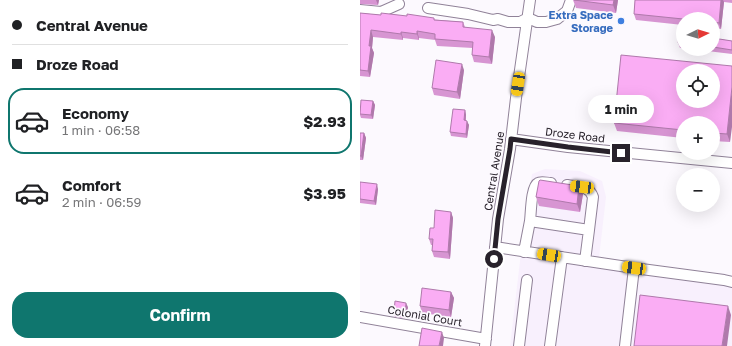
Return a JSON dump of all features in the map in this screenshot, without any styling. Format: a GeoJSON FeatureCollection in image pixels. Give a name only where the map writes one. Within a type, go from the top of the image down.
{"type":"FeatureCollection","features":[{"type":"Feature","properties":{"kind":"street","name":"Central Avenue"},"geometry":{"type":"LineString","coordinates":[[485,343],[495,247],[530,0]]}},
{"type":"Feature","properties":{"kind":"street"},"geometry":{"type":"LineString","coordinates":[[428,8],[508,22],[520,22],[528,18],[537,22],[546,22],[557,19],[567,12],[572,0]]}},
{"type":"Feature","properties":{"kind":"street"},"geometry":{"type":"LineString","coordinates":[[360,10],[381,12],[399,4]]}},
{"type":"Feature","properties":{"kind":"street","name":"Droze Road"},"geometry":{"type":"LineString","coordinates":[[511,139],[568,147],[732,163]]}},
{"type":"Feature","properties":{"kind":"street"},"geometry":{"type":"LineString","coordinates":[[524,252],[530,221],[533,191],[536,184],[543,182],[582,187],[588,189],[593,197],[585,261]]}},
{"type":"Feature","properties":{"kind":"street"},"geometry":{"type":"LineString","coordinates":[[530,221],[589,230]]}},
{"type":"Feature","properties":{"kind":"street"},"geometry":{"type":"LineString","coordinates":[[495,247],[732,282]]}},
{"type":"Feature","properties":{"kind":"street"},"geometry":{"type":"LineString","coordinates":[[550,346],[562,257]]}},
{"type":"Feature","properties":{"kind":"street"},"geometry":{"type":"LineString","coordinates":[[625,346],[634,268]]}},
{"type":"Feature","properties":{"kind":"street"},"geometry":{"type":"LineString","coordinates":[[519,346],[527,280]]}},
{"type":"Feature","properties":{"kind":"street","name":"Colonial Court"},"geometry":{"type":"LineString","coordinates":[[360,317],[485,343]]}},
{"type":"Feature","properties":{"kind":"shaded area"},"geometry":{"type":"Polygon","coordinates":[[[545,169],[580,171],[602,181],[606,197],[599,258],[732,276],[732,346],[510,346],[526,210],[532,174],[545,169]]]}},
{"type":"Feature","properties":{"kind":"building"},"geometry":{"type":"Polygon","coordinates":[[[574,0],[614,0],[613,5],[574,0]]]}},
{"type":"Feature","properties":{"kind":"building"},"geometry":{"type":"Polygon","coordinates":[[[635,0],[721,0],[720,12],[676,12],[676,18],[634,14],[635,0]]]}},
{"type":"Feature","properties":{"kind":"building"},"geometry":{"type":"Polygon","coordinates":[[[360,13],[381,15],[381,13],[407,16],[407,14],[434,18],[434,20],[463,22],[463,27],[492,30],[489,57],[472,55],[473,42],[435,39],[435,34],[417,31],[417,34],[401,32],[401,34],[371,30],[368,71],[360,70],[360,13]]]}},
{"type":"Feature","properties":{"kind":"building"},"geometry":{"type":"Polygon","coordinates":[[[720,39],[732,41],[732,50],[720,48],[720,39]]]}},
{"type":"Feature","properties":{"kind":"building"},"geometry":{"type":"Polygon","coordinates":[[[621,55],[712,64],[676,64],[676,108],[720,108],[720,65],[732,66],[732,87],[727,134],[720,134],[720,116],[676,116],[676,129],[614,123],[621,55]]]}},
{"type":"Feature","properties":{"kind":"building"},"geometry":{"type":"Polygon","coordinates":[[[436,60],[462,64],[457,92],[432,88],[436,60]]]}},
{"type":"Feature","properties":{"kind":"building"},"geometry":{"type":"Polygon","coordinates":[[[361,100],[373,101],[371,115],[360,114],[361,100]]]}},
{"type":"Feature","properties":{"kind":"building"},"geometry":{"type":"Polygon","coordinates":[[[453,109],[465,110],[464,120],[467,121],[466,134],[450,132],[453,109]]]}},
{"type":"Feature","properties":{"kind":"building"},"geometry":{"type":"Polygon","coordinates":[[[360,133],[364,133],[361,156],[360,156],[360,133]]]}},
{"type":"Feature","properties":{"kind":"building"},"geometry":{"type":"Polygon","coordinates":[[[540,180],[579,186],[577,204],[536,197],[540,180]]]}},
{"type":"Feature","properties":{"kind":"building"},"geometry":{"type":"Polygon","coordinates":[[[360,182],[377,184],[374,201],[360,199],[360,182]]]}},
{"type":"Feature","properties":{"kind":"building"},"geometry":{"type":"Polygon","coordinates":[[[435,210],[451,212],[448,252],[432,251],[433,239],[429,239],[430,228],[434,228],[435,210]]]}},
{"type":"Feature","properties":{"kind":"building"},"geometry":{"type":"Polygon","coordinates":[[[422,288],[451,292],[449,310],[420,306],[422,288]]]}},
{"type":"Feature","properties":{"kind":"building"},"geometry":{"type":"Polygon","coordinates":[[[640,295],[728,306],[722,346],[634,346],[640,295]]]}},
{"type":"Feature","properties":{"kind":"building"},"geometry":{"type":"Polygon","coordinates":[[[395,301],[406,303],[405,314],[394,312],[395,301]]]}},
{"type":"Feature","properties":{"kind":"building"},"geometry":{"type":"Polygon","coordinates":[[[422,328],[442,332],[439,346],[419,346],[422,328]]]}},
{"type":"Feature","properties":{"kind":"place","name":"Extra Space Storage"},"geometry":{"type":"Point","coordinates":[621,21]}},
{"type":"Feature","properties":{"kind":"route"},"geometry":{"type":"LineString","coordinates":[[494,259],[498,219],[506,178],[511,139],[621,153]]}}]}
